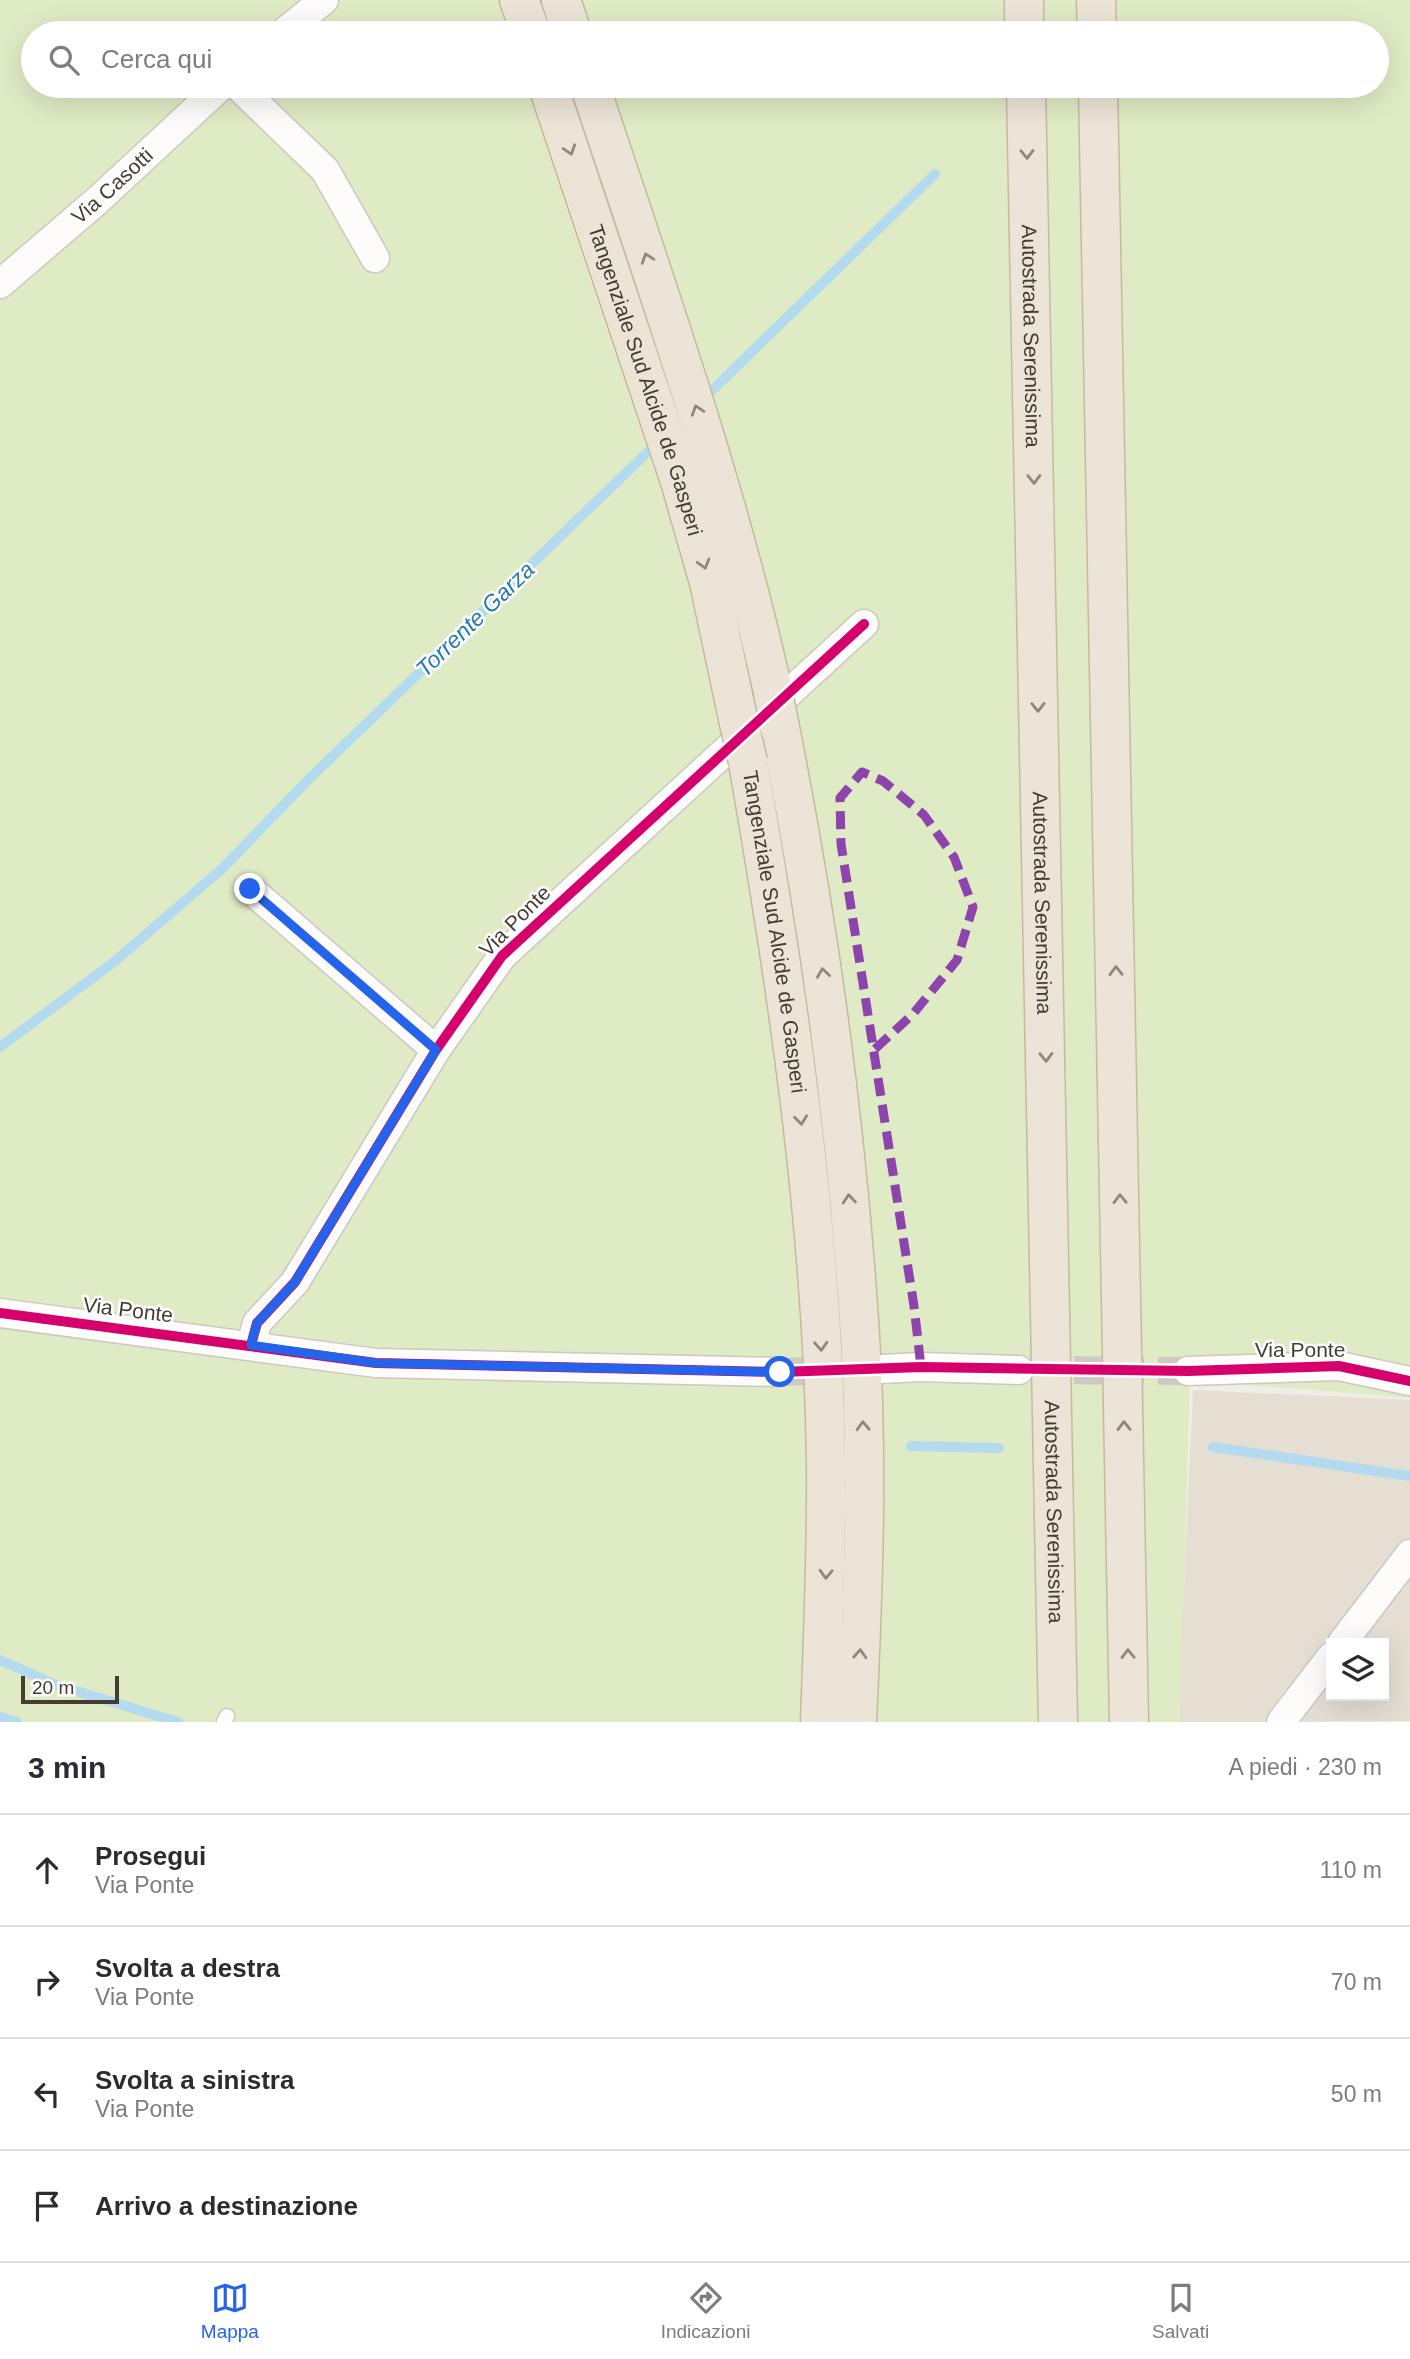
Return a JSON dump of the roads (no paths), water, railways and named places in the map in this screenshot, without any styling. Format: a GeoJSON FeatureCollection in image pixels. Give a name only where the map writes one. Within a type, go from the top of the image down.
{"type":"FeatureCollection","features":[{"type":"Feature","properties":{"kind":"highway"},"geometry":{"type":"LineString","coordinates":[[519,0],[527,21]]}},
{"type":"Feature","properties":{"kind":"highway"},"geometry":{"type":"LineString","coordinates":[[561,0],[568,21]]}},
{"type":"Feature","properties":{"kind":"highway"},"geometry":{"type":"LineString","coordinates":[[1024,0],[1024,21]]}},
{"type":"Feature","properties":{"kind":"highway"},"geometry":{"type":"LineString","coordinates":[[1096,0],[1097,21]]}},
{"type":"Feature","properties":{"kind":"highway","name":"Tangenziale Sud Alcide de Gasperi"},"geometry":{"type":"LineString","coordinates":[[552,98],[685,499],[709,582],[748,762],[771,895],[801,1122],[821,1338],[826,1565],[820,1722]]}},
{"type":"Feature","properties":{"kind":"highway","name":"Tangenziale Sud Alcide de Gasperi"},"geometry":{"type":"LineString","coordinates":[[594,98],[718,475],[747,575],[811,886],[838,1087],[859,1323],[864,1565],[857,1722]]}},
{"type":"Feature","properties":{"kind":"highway","name":"Autostrada Serenissima"},"geometry":{"type":"LineString","coordinates":[[1026,98],[1058,1722]]}},
{"type":"Feature","properties":{"kind":"highway"},"geometry":{"type":"LineString","coordinates":[[1098,98],[1129,1722]]}},
{"type":"Feature","properties":{"kind":"street"},"geometry":{"type":"LineString","coordinates":[[299,21],[324,0]]}},
{"type":"Feature","properties":{"kind":"street","name":"Via Casotti"},"geometry":{"type":"LineString","coordinates":[[0,284],[98,200],[207,98]]}},
{"type":"Feature","properties":{"kind":"street"},"geometry":{"type":"LineString","coordinates":[[251,98],[325,170],[375,258]]}},
{"type":"Feature","properties":{"kind":"street","name":"Via Ponte"},"geometry":{"type":"LineString","coordinates":[[251,1345],[257,1323],[295,1282],[436,1050],[502,956],[863,624]]}},
{"type":"Feature","properties":{"kind":"street"},"geometry":{"type":"LineString","coordinates":[[250,889],[436,1050]]}},
{"type":"Feature","properties":{"kind":"street","name":"Via Ponte"},"geometry":{"type":"LineString","coordinates":[[0,1313],[376,1363],[780,1372]]}},
{"type":"Feature","properties":{"kind":"street","name":"Via Ponte"},"geometry":{"type":"LineString","coordinates":[[1188,1371],[1339,1366],[1410,1381]]}},
{"type":"Feature","properties":{"kind":"street"},"geometry":{"type":"LineString","coordinates":[[882,1369],[921,1367],[1019,1370]]}},
{"type":"Feature","properties":{"kind":"street"},"geometry":{"type":"LineString","coordinates":[[1346,1638],[1410,1554]]}},
{"type":"Feature","properties":{"kind":"street"},"geometry":{"type":"LineString","coordinates":[[1281,1722],[1326,1664]]}},
{"type":"Feature","properties":{"kind":"waterway","name":"Torrente Garza"},"geometry":{"type":"LineString","coordinates":[[702,400],[935,174]]}},
{"type":"Feature","properties":{"kind":"waterway","name":"Torrente Garza"},"geometry":{"type":"LineString","coordinates":[[0,1047],[114,962],[223,868],[307,781],[658,442]]}},
{"type":"Feature","properties":{"kind":"waterway"},"geometry":{"type":"LineString","coordinates":[[911,1446],[999,1448]]}},
{"type":"Feature","properties":{"kind":"waterway"},"geometry":{"type":"LineString","coordinates":[[1213,1447],[1410,1476]]}},
{"type":"Feature","properties":{"kind":"waterway"},"geometry":{"type":"LineString","coordinates":[[0,1660],[56,1685],[178,1722]]}},
{"type":"Feature","properties":{"kind":"waterway"},"geometry":{"type":"LineString","coordinates":[[0,1717],[17,1722]]}},
{"type":"Feature","properties":{"kind":"tunnel"},"geometry":{"type":"LineString","coordinates":[[780,1372],[840,1370]]}},
{"type":"Feature","properties":{"kind":"tunnel"},"geometry":{"type":"LineString","coordinates":[[1032,1370],[1188,1371]]}}]}
